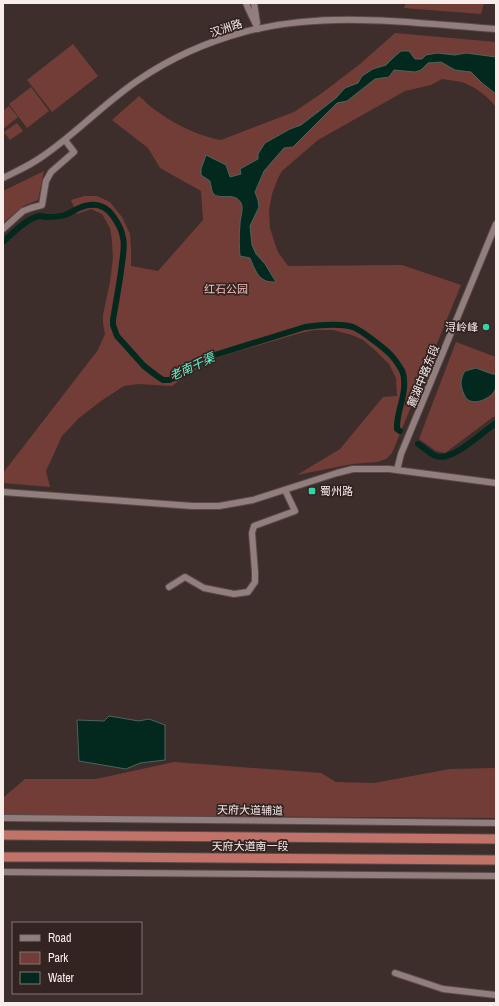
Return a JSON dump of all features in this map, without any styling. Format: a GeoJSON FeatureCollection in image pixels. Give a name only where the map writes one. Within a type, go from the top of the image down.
{"type":"FeatureCollection","features":[{"type":"Feature","properties":{"kind":"highway","name":"天府大道南一段"},"geometry":{"type":"LineString","coordinates":[[3,835],[496,839]]}},
{"type":"Feature","properties":{"kind":"highway","name":"天府大道南一段"},"geometry":{"type":"LineString","coordinates":[[3,858],[99,857],[496,860]]}},
{"type":"Feature","properties":{"kind":"street"},"geometry":{"type":"LineString","coordinates":[[246,3],[258,29]]}},
{"type":"Feature","properties":{"kind":"street"},"geometry":{"type":"LineString","coordinates":[[254,3],[258,29]]}},
{"type":"Feature","properties":{"kind":"street","name":"汉洲路"},"geometry":{"type":"LineString","coordinates":[[3,178],[21,170],[42,157],[65,140],[128,87],[151,72],[185,53],[243,32],[306,22],[340,20],[385,21],[496,29]]}},
{"type":"Feature","properties":{"kind":"street"},"geometry":{"type":"LineString","coordinates":[[3,229],[23,211],[42,205],[46,181],[51,172],[74,152],[65,140]]}},
{"type":"Feature","properties":{"kind":"street","name":"麓湖中路东段"},"geometry":{"type":"LineString","coordinates":[[398,470],[401,454],[496,224]]}},
{"type":"Feature","properties":{"kind":"street"},"geometry":{"type":"LineString","coordinates":[[3,492],[209,506],[230,505],[253,500],[353,469],[389,469],[496,483]]}},
{"type":"Feature","properties":{"kind":"street"},"geometry":{"type":"LineString","coordinates":[[169,587],[185,577],[204,588],[218,592],[234,594],[248,592],[255,582],[252,534],[254,526],[295,510],[285,490]]}},
{"type":"Feature","properties":{"kind":"street","name":"天府大道辅道"},"geometry":{"type":"LineString","coordinates":[[3,818],[496,823]]}},
{"type":"Feature","properties":{"kind":"street"},"geometry":{"type":"LineString","coordinates":[[3,872],[496,876]]}},
{"type":"Feature","properties":{"kind":"street"},"geometry":{"type":"LineString","coordinates":[[395,973],[443,989],[496,995]]}},
{"type":"Feature","properties":{"kind":"green space"},"geometry":{"type":"Polygon","coordinates":[[[406,3],[484,3],[481,14],[404,8],[406,3]]]}},
{"type":"Feature","properties":{"kind":"green space","name":"红石公园"},"geometry":{"type":"Polygon","coordinates":[[[395,33],[496,42],[496,107],[488,98],[475,88],[462,82],[442,79],[431,85],[405,91],[318,140],[282,171],[272,194],[269,211],[270,228],[275,244],[278,252],[288,266],[402,265],[461,285],[392,453],[386,459],[377,462],[352,464],[297,475],[340,449],[383,397],[397,396],[396,378],[389,364],[363,340],[352,335],[333,330],[314,330],[212,359],[205,362],[172,386],[138,384],[124,386],[79,418],[62,436],[46,471],[50,487],[3,483],[3,473],[98,350],[105,334],[103,315],[113,258],[110,228],[102,214],[91,209],[77,214],[71,200],[84,196],[97,196],[110,202],[122,217],[130,234],[131,266],[158,271],[203,220],[201,191],[160,168],[148,148],[112,120],[139,96],[164,117],[196,133],[221,140],[294,112],[360,64],[395,33]]]}},
{"type":"Feature","properties":{"kind":"green space"},"geometry":{"type":"Polygon","coordinates":[[[73,44],[98,76],[52,112],[27,80],[73,44]]]}},
{"type":"Feature","properties":{"kind":"green space"},"geometry":{"type":"Polygon","coordinates":[[[31,87],[49,111],[27,128],[9,104],[31,87]]]}},
{"type":"Feature","properties":{"kind":"green space"},"geometry":{"type":"Polygon","coordinates":[[[9,106],[18,117],[3,129],[3,111],[9,106]]]}},
{"type":"Feature","properties":{"kind":"green space"},"geometry":{"type":"Polygon","coordinates":[[[17,123],[23,131],[10,140],[4,132],[17,123]]]}},
{"type":"Feature","properties":{"kind":"green space"},"geometry":{"type":"Polygon","coordinates":[[[44,171],[38,200],[23,206],[3,223],[3,191],[44,171]]]}},
{"type":"Feature","properties":{"kind":"green space"},"geometry":{"type":"Polygon","coordinates":[[[456,342],[496,356],[496,417],[493,417],[445,453],[436,451],[419,439],[456,342]]]}},
{"type":"Feature","properties":{"kind":"green space"},"geometry":{"type":"Polygon","coordinates":[[[174,762],[321,773],[336,782],[374,783],[450,769],[496,768],[496,818],[4,815],[4,797],[25,779],[96,779],[174,762]]]}},
{"type":"Feature","properties":{"kind":"water"},"geometry":{"type":"Polygon","coordinates":[[[401,51],[409,51],[415,59],[422,59],[426,55],[437,53],[455,55],[466,53],[496,57],[496,94],[471,72],[455,70],[441,62],[428,63],[421,70],[415,72],[394,70],[389,77],[375,79],[347,101],[337,103],[293,147],[284,148],[264,171],[255,192],[259,207],[250,226],[252,245],[256,254],[265,264],[276,282],[270,282],[262,279],[256,272],[250,258],[240,256],[239,232],[242,208],[241,203],[235,198],[215,195],[212,192],[210,181],[201,175],[201,169],[206,155],[226,165],[230,177],[241,174],[240,169],[258,159],[258,154],[265,143],[290,129],[301,125],[336,98],[345,88],[358,83],[362,76],[373,69],[386,65],[401,51]]]}},
{"type":"Feature","properties":{"kind":"water"},"geometry":{"type":"Polygon","coordinates":[[[476,368],[496,374],[496,387],[490,396],[475,402],[467,399],[463,392],[461,383],[465,371],[476,368]]]}},
{"type":"Feature","properties":{"kind":"water"},"geometry":{"type":"Polygon","coordinates":[[[109,716],[139,721],[149,719],[165,725],[165,760],[140,763],[126,769],[79,761],[77,720],[104,721],[109,716]]]}},
{"type":"Feature","properties":{"kind":"waterway","name":"老南干渠"},"geometry":{"type":"LineString","coordinates":[[3,242],[20,226],[35,217],[63,216],[87,205],[97,205],[106,209],[111,213],[118,224],[122,232],[124,244],[113,325],[117,336],[144,366],[157,376],[163,380],[169,380],[205,358],[305,327],[323,325],[353,327],[367,335],[387,351],[402,370],[404,376],[404,393],[397,423],[397,429],[400,431]]}},
{"type":"Feature","properties":{"kind":"waterway","name":"老南干渠"},"geometry":{"type":"LineString","coordinates":[[418,444],[436,456],[443,457],[451,455],[459,451],[496,423]]}},
{"type":"Feature","properties":{"kind":"place","name":"浔岭峰"},"geometry":{"type":"Point","coordinates":[486,327]}},
{"type":"Feature","properties":{"kind":"place","name":"蜀州路"},"geometry":{"type":"Point","coordinates":[312,491]}}]}
